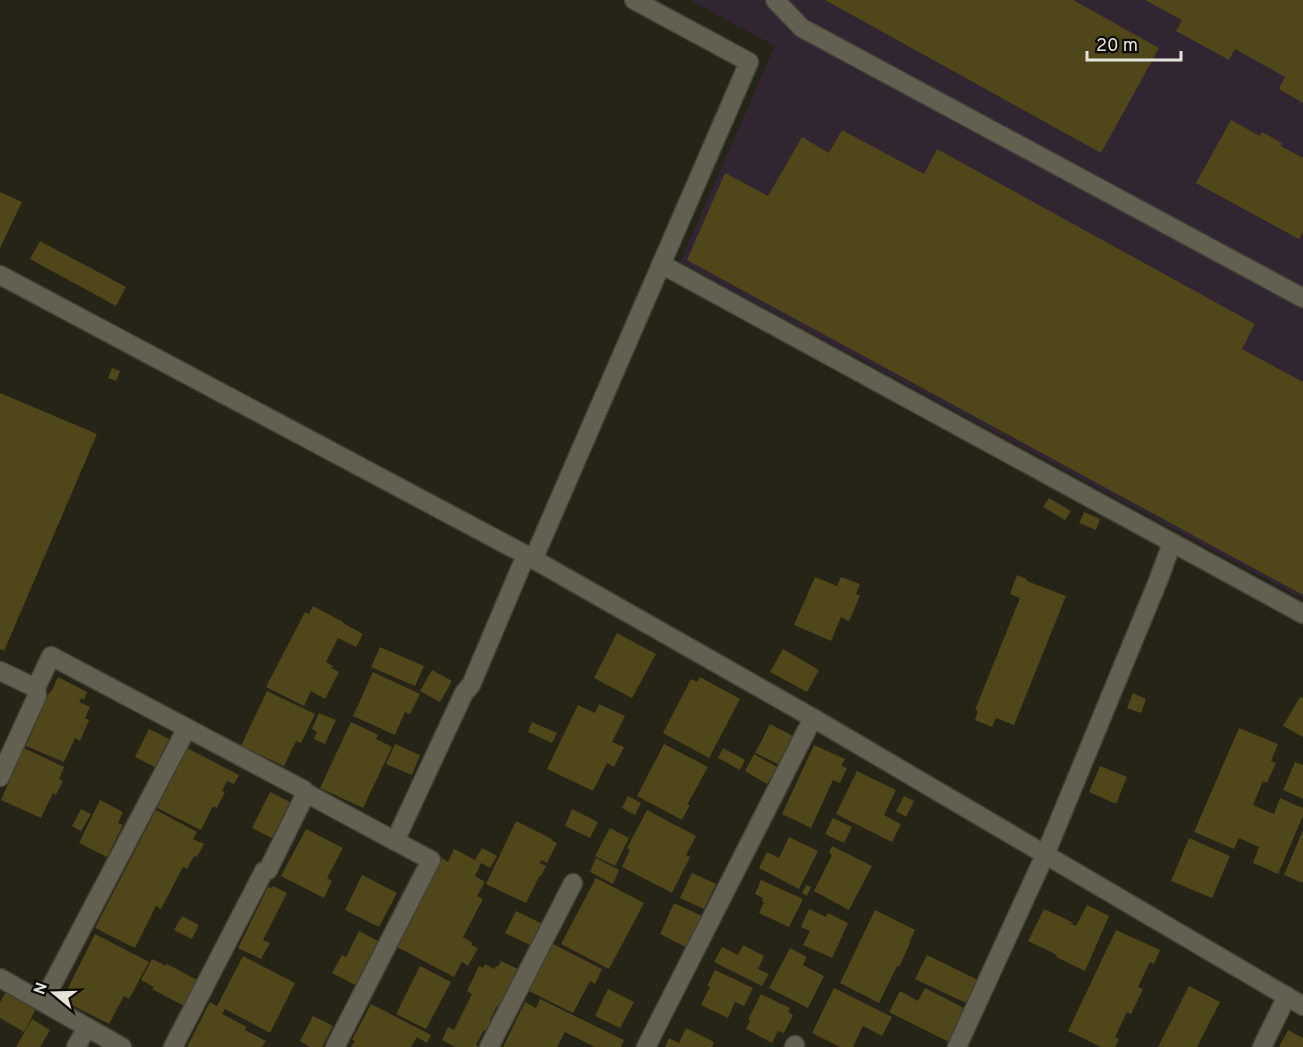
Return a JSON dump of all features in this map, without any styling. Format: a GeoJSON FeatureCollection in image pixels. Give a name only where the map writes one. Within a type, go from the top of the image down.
{"type":"FeatureCollection","features":[{"type":"Feature","properties":{"kind":"street"},"geometry":{"type":"LineString","coordinates":[[395,841],[529,557],[749,62],[634,0]]}},
{"type":"Feature","properties":{"kind":"street"},"geometry":{"type":"LineString","coordinates":[[775,0],[802,28],[1303,298]]}},
{"type":"Feature","properties":{"kind":"street"},"geometry":{"type":"LineString","coordinates":[[661,264],[1303,614]]}},
{"type":"Feature","properties":{"kind":"street"},"geometry":{"type":"LineString","coordinates":[[0,275],[529,557],[813,718],[1303,1006]]}},
{"type":"Feature","properties":{"kind":"street"},"geometry":{"type":"LineString","coordinates":[[957,1047],[1045,855],[1172,543]]}},
{"type":"Feature","properties":{"kind":"street"},"geometry":{"type":"LineString","coordinates":[[0,777],[37,696],[36,688],[51,656],[431,860],[335,1047]]}},
{"type":"Feature","properties":{"kind":"street"},"geometry":{"type":"LineString","coordinates":[[0,671],[36,688]]}},
{"type":"Feature","properties":{"kind":"street"},"geometry":{"type":"LineString","coordinates":[[646,1047],[813,718]]}},
{"type":"Feature","properties":{"kind":"street"},"geometry":{"type":"LineString","coordinates":[[43,1002],[187,728]]}},
{"type":"Feature","properties":{"kind":"street"},"geometry":{"type":"LineString","coordinates":[[173,1047],[306,794]]}},
{"type":"Feature","properties":{"kind":"street"},"geometry":{"type":"LineString","coordinates":[[489,1047],[573,883]]}},
{"type":"Feature","properties":{"kind":"street"},"geometry":{"type":"LineString","coordinates":[[0,978],[122,1047]]}},
{"type":"Feature","properties":{"kind":"street"},"geometry":{"type":"LineString","coordinates":[[1262,1047],[1287,996]]}},
{"type":"Feature","properties":{"kind":"street"},"geometry":{"type":"LineString","coordinates":[[76,1047],[87,1027]]}},
{"type":"Feature","properties":{"kind":"shaded area"},"geometry":{"type":"Polygon","coordinates":[[[690,0],[1303,0],[1303,599],[680,262],[775,46],[690,0]]]}},
{"type":"Feature","properties":{"kind":"building"},"geometry":{"type":"Polygon","coordinates":[[[825,0],[1073,0],[1159,48],[1101,153],[825,0]]]}},
{"type":"Feature","properties":{"kind":"building"},"geometry":{"type":"Polygon","coordinates":[[[1145,0],[1303,0],[1303,103],[1279,89],[1285,77],[1235,49],[1229,60],[1176,31],[1182,20],[1145,0]]]}},
{"type":"Feature","properties":{"kind":"building"},"geometry":{"type":"Polygon","coordinates":[[[1231,120],[1260,136],[1262,132],[1303,158],[1303,232],[1299,239],[1196,183],[1231,120]]]}},
{"type":"Feature","properties":{"kind":"building"},"geometry":{"type":"Polygon","coordinates":[[[842,130],[924,174],[937,149],[1255,324],[1242,349],[1303,382],[1303,595],[687,260],[725,173],[768,196],[802,137],[829,153],[842,130]]]}},
{"type":"Feature","properties":{"kind":"building"},"geometry":{"type":"Polygon","coordinates":[[[0,192],[22,202],[0,248],[0,192]]]}},
{"type":"Feature","properties":{"kind":"building"},"geometry":{"type":"Polygon","coordinates":[[[40,241],[126,287],[116,306],[30,259],[40,241]]]}},
{"type":"Feature","properties":{"kind":"building"},"geometry":{"type":"Polygon","coordinates":[[[112,368],[120,371],[116,381],[108,378],[112,368]]]}},
{"type":"Feature","properties":{"kind":"building"},"geometry":{"type":"Polygon","coordinates":[[[0,393],[97,434],[4,651],[0,649],[0,393]]]}},
{"type":"Feature","properties":{"kind":"building"},"geometry":{"type":"Polygon","coordinates":[[[1049,498],[1071,511],[1065,520],[1043,507],[1049,498]]]}},
{"type":"Feature","properties":{"kind":"building"},"geometry":{"type":"Polygon","coordinates":[[[1084,512],[1100,519],[1096,530],[1079,523],[1084,512]]]}},
{"type":"Feature","properties":{"kind":"building"},"geometry":{"type":"Polygon","coordinates":[[[1017,575],[1066,596],[1014,725],[996,718],[992,727],[975,720],[978,711],[975,710],[1020,598],[1010,594],[1017,575]]]}},
{"type":"Feature","properties":{"kind":"building"},"geometry":{"type":"Polygon","coordinates":[[[815,577],[837,586],[841,577],[860,584],[856,594],[860,596],[849,621],[841,617],[831,641],[794,625],[815,577]]]}},
{"type":"Feature","properties":{"kind":"building"},"geometry":{"type":"Polygon","coordinates":[[[313,606],[363,634],[356,647],[338,638],[326,662],[339,672],[325,699],[311,691],[304,706],[266,687],[305,612],[309,614],[313,606]]]}},
{"type":"Feature","properties":{"kind":"building"},"geometry":{"type":"Polygon","coordinates":[[[617,633],[656,654],[632,698],[594,678],[617,633]]]}},
{"type":"Feature","properties":{"kind":"building"},"geometry":{"type":"Polygon","coordinates":[[[380,647],[424,666],[415,686],[371,667],[380,647]]]}},
{"type":"Feature","properties":{"kind":"building"},"geometry":{"type":"Polygon","coordinates":[[[783,649],[819,670],[807,692],[770,672],[783,649]]]}},
{"type":"Feature","properties":{"kind":"building"},"geometry":{"type":"Polygon","coordinates":[[[432,670],[452,681],[440,702],[420,691],[432,670]]]}},
{"type":"Feature","properties":{"kind":"building"},"geometry":{"type":"Polygon","coordinates":[[[373,672],[420,694],[410,714],[405,712],[395,735],[353,716],[373,672]]]}},
{"type":"Feature","properties":{"kind":"building"},"geometry":{"type":"Polygon","coordinates":[[[58,677],[87,692],[84,700],[81,698],[79,702],[90,707],[85,718],[89,720],[80,741],[75,738],[64,762],[26,746],[58,677]]]}},
{"type":"Feature","properties":{"kind":"building"},"geometry":{"type":"Polygon","coordinates":[[[700,677],[740,699],[709,758],[663,733],[691,679],[697,682],[700,677]]]}},
{"type":"Feature","properties":{"kind":"building"},"geometry":{"type":"Polygon","coordinates":[[[267,691],[315,714],[301,743],[296,741],[284,766],[241,746],[267,691]]]}},
{"type":"Feature","properties":{"kind":"building"},"geometry":{"type":"Polygon","coordinates":[[[1133,693],[1146,699],[1141,713],[1127,708],[1133,693]]]}},
{"type":"Feature","properties":{"kind":"building"},"geometry":{"type":"Polygon","coordinates":[[[1300,697],[1303,698],[1303,737],[1283,726],[1300,697]]]}},
{"type":"Feature","properties":{"kind":"building"},"geometry":{"type":"Polygon","coordinates":[[[599,704],[625,716],[612,742],[624,747],[614,767],[607,763],[593,791],[547,769],[578,705],[595,713],[599,704]]]}},
{"type":"Feature","properties":{"kind":"building"},"geometry":{"type":"Polygon","coordinates":[[[319,713],[336,720],[325,744],[314,739],[317,732],[312,729],[319,713]]]}},
{"type":"Feature","properties":{"kind":"building"},"geometry":{"type":"Polygon","coordinates":[[[351,722],[378,735],[376,739],[392,747],[363,808],[320,788],[351,722]]]}},
{"type":"Feature","properties":{"kind":"building"},"geometry":{"type":"Polygon","coordinates":[[[532,722],[557,733],[552,743],[528,732],[532,722]]]}},
{"type":"Feature","properties":{"kind":"building"},"geometry":{"type":"Polygon","coordinates":[[[770,724],[793,736],[778,764],[755,753],[770,724]]]}},
{"type":"Feature","properties":{"kind":"building"},"geometry":{"type":"Polygon","coordinates":[[[1239,728],[1278,744],[1271,761],[1276,763],[1267,783],[1263,781],[1253,805],[1274,814],[1280,798],[1303,808],[1303,816],[1278,874],[1253,863],[1259,847],[1239,838],[1234,849],[1194,832],[1239,728]]]}},
{"type":"Feature","properties":{"kind":"building"},"geometry":{"type":"Polygon","coordinates":[[[149,729],[169,739],[155,767],[135,757],[149,729]]]}},
{"type":"Feature","properties":{"kind":"building"},"geometry":{"type":"Polygon","coordinates":[[[395,744],[420,755],[412,775],[386,764],[395,744]]]}},
{"type":"Feature","properties":{"kind":"building"},"geometry":{"type":"Polygon","coordinates":[[[664,744],[708,767],[687,805],[690,805],[682,820],[637,796],[664,744]]]}},
{"type":"Feature","properties":{"kind":"building"},"geometry":{"type":"Polygon","coordinates":[[[814,745],[845,759],[841,766],[847,768],[840,783],[833,780],[811,828],[782,814],[814,745]]]}},
{"type":"Feature","properties":{"kind":"building"},"geometry":{"type":"Polygon","coordinates":[[[24,748],[64,767],[59,779],[63,781],[56,795],[53,793],[41,818],[1,800],[24,748]]]}},
{"type":"Feature","properties":{"kind":"building"},"geometry":{"type":"Polygon","coordinates":[[[187,748],[239,775],[234,784],[227,781],[222,791],[225,792],[217,808],[213,806],[201,830],[157,808],[187,748]]]}},
{"type":"Feature","properties":{"kind":"building"},"geometry":{"type":"Polygon","coordinates":[[[723,748],[745,760],[740,770],[718,758],[723,748]]]}},
{"type":"Feature","properties":{"kind":"building"},"geometry":{"type":"Polygon","coordinates":[[[754,754],[777,767],[767,784],[745,771],[754,754]]]}},
{"type":"Feature","properties":{"kind":"building"},"geometry":{"type":"Polygon","coordinates":[[[1295,762],[1303,765],[1303,799],[1283,790],[1295,762]]]}},
{"type":"Feature","properties":{"kind":"building"},"geometry":{"type":"Polygon","coordinates":[[[1100,766],[1127,777],[1116,804],[1089,792],[1100,766]]]}},
{"type":"Feature","properties":{"kind":"building"},"geometry":{"type":"Polygon","coordinates":[[[857,771],[896,790],[884,815],[901,824],[892,842],[836,814],[857,771]]]}},
{"type":"Feature","properties":{"kind":"building"},"geometry":{"type":"Polygon","coordinates":[[[270,792],[290,802],[272,838],[252,828],[270,792]]]}},
{"type":"Feature","properties":{"kind":"building"},"geometry":{"type":"Polygon","coordinates":[[[628,796],[641,803],[635,815],[622,808],[628,796]]]}},
{"type":"Feature","properties":{"kind":"building"},"geometry":{"type":"Polygon","coordinates":[[[904,796],[914,801],[906,817],[896,811],[904,796]]]}},
{"type":"Feature","properties":{"kind":"building"},"geometry":{"type":"Polygon","coordinates":[[[100,800],[123,812],[118,823],[123,825],[107,857],[79,843],[100,800]]]}},
{"type":"Feature","properties":{"kind":"building"},"geometry":{"type":"Polygon","coordinates":[[[81,809],[91,814],[81,831],[72,826],[81,809]]]}},
{"type":"Feature","properties":{"kind":"building"},"geometry":{"type":"Polygon","coordinates":[[[572,809],[598,822],[590,838],[565,826],[572,809]]]}},
{"type":"Feature","properties":{"kind":"building"},"geometry":{"type":"Polygon","coordinates":[[[156,810],[197,832],[193,839],[204,844],[187,869],[183,867],[161,909],[156,906],[135,948],[95,928],[156,810]]]}},
{"type":"Feature","properties":{"kind":"building"},"geometry":{"type":"Polygon","coordinates":[[[647,810],[696,836],[686,855],[690,857],[672,893],[622,867],[630,850],[627,848],[647,810]]]}},
{"type":"Feature","properties":{"kind":"building"},"geometry":{"type":"Polygon","coordinates":[[[833,818],[852,827],[844,843],[825,834],[833,818]]]}},
{"type":"Feature","properties":{"kind":"building"},"geometry":{"type":"Polygon","coordinates":[[[516,821],[557,843],[547,863],[541,860],[540,863],[546,866],[526,903],[486,884],[516,821]]]}},
{"type":"Feature","properties":{"kind":"building"},"geometry":{"type":"Polygon","coordinates":[[[610,828],[629,838],[615,866],[595,856],[610,828]]]}},
{"type":"Feature","properties":{"kind":"building"},"geometry":{"type":"Polygon","coordinates":[[[306,829],[343,848],[327,878],[332,881],[324,898],[281,876],[306,829]]]}},
{"type":"Feature","properties":{"kind":"building"},"geometry":{"type":"Polygon","coordinates":[[[1303,830],[1303,883],[1284,875],[1303,830]]]}},
{"type":"Feature","properties":{"kind":"building"},"geometry":{"type":"Polygon","coordinates":[[[789,837],[818,851],[799,889],[759,868],[767,852],[779,858],[789,837]]]}},
{"type":"Feature","properties":{"kind":"building"},"geometry":{"type":"Polygon","coordinates":[[[1189,838],[1230,856],[1212,898],[1171,881],[1189,838]]]}},
{"type":"Feature","properties":{"kind":"building"},"geometry":{"type":"Polygon","coordinates":[[[832,846],[872,866],[849,910],[814,891],[832,855],[829,853],[832,846]]]}},
{"type":"Feature","properties":{"kind":"building"},"geometry":{"type":"Polygon","coordinates":[[[482,848],[497,856],[490,868],[481,863],[475,876],[485,882],[477,896],[483,899],[463,937],[478,948],[468,966],[462,962],[454,977],[397,947],[442,858],[448,862],[454,849],[475,860],[482,848]]]}},
{"type":"Feature","properties":{"kind":"building"},"geometry":{"type":"Polygon","coordinates":[[[596,858],[619,870],[613,884],[590,872],[596,858]]]}},
{"type":"Feature","properties":{"kind":"building"},"geometry":{"type":"Polygon","coordinates":[[[692,873],[716,884],[704,909],[680,898],[692,873]]]}},
{"type":"Feature","properties":{"kind":"building"},"geometry":{"type":"Polygon","coordinates":[[[362,875],[397,893],[379,927],[345,910],[362,875]]]}},
{"type":"Feature","properties":{"kind":"building"},"geometry":{"type":"Polygon","coordinates":[[[596,878],[644,903],[609,969],[561,944],[596,878]]]}},
{"type":"Feature","properties":{"kind":"building"},"geometry":{"type":"Polygon","coordinates":[[[761,880],[803,899],[789,927],[759,913],[764,902],[763,898],[755,894],[761,880]]]}},
{"type":"Feature","properties":{"kind":"building"},"geometry":{"type":"Polygon","coordinates":[[[806,885],[811,887],[807,896],[802,893],[806,885]]]}},
{"type":"Feature","properties":{"kind":"building"},"geometry":{"type":"Polygon","coordinates":[[[273,886],[287,893],[263,940],[270,943],[261,959],[238,948],[268,887],[273,886]]]}},
{"type":"Feature","properties":{"kind":"building"},"geometry":{"type":"Polygon","coordinates":[[[674,903],[702,916],[686,947],[660,934],[674,903]]]}},
{"type":"Feature","properties":{"kind":"building"},"geometry":{"type":"Polygon","coordinates":[[[1087,905],[1109,916],[1085,971],[1028,941],[1044,909],[1076,926],[1087,905]]]}},
{"type":"Feature","properties":{"kind":"building"},"geometry":{"type":"Polygon","coordinates":[[[809,909],[826,917],[828,913],[848,923],[832,958],[803,945],[810,931],[801,927],[809,909]]]}},
{"type":"Feature","properties":{"kind":"building"},"geometry":{"type":"Polygon","coordinates":[[[875,910],[915,930],[899,967],[897,966],[879,1003],[840,983],[875,910]]]}},
{"type":"Feature","properties":{"kind":"building"},"geometry":{"type":"Polygon","coordinates":[[[516,911],[543,924],[532,946],[505,933],[516,911]]]}},
{"type":"Feature","properties":{"kind":"building"},"geometry":{"type":"Polygon","coordinates":[[[182,916],[199,925],[192,939],[174,930],[182,916]]]}},
{"type":"Feature","properties":{"kind":"building"},"geometry":{"type":"Polygon","coordinates":[[[1116,930],[1160,950],[1154,964],[1150,962],[1138,987],[1143,989],[1131,1014],[1127,1012],[1115,1037],[1119,1039],[1115,1047],[1101,1047],[1068,1031],[1116,930]]]}},
{"type":"Feature","properties":{"kind":"building"},"geometry":{"type":"Polygon","coordinates":[[[359,931],[378,941],[355,985],[332,973],[342,955],[346,957],[359,931]]]}},
{"type":"Feature","properties":{"kind":"building"},"geometry":{"type":"Polygon","coordinates":[[[95,934],[149,962],[129,999],[124,996],[109,1024],[62,1000],[95,934]]]}},
{"type":"Feature","properties":{"kind":"building"},"geometry":{"type":"Polygon","coordinates":[[[551,943],[602,969],[595,984],[590,981],[573,1013],[527,990],[551,943]]]}},
{"type":"Feature","properties":{"kind":"building"},"geometry":{"type":"Polygon","coordinates":[[[743,945],[764,956],[758,969],[769,974],[762,986],[714,962],[722,947],[738,955],[743,945]]]}},
{"type":"Feature","properties":{"kind":"building"},"geometry":{"type":"Polygon","coordinates":[[[790,948],[807,957],[803,965],[824,976],[808,1008],[769,988],[790,948]]]}},
{"type":"Feature","properties":{"kind":"building"},"geometry":{"type":"Polygon","coordinates":[[[927,955],[980,981],[968,1004],[915,979],[927,955]]]}},
{"type":"Feature","properties":{"kind":"building"},"geometry":{"type":"Polygon","coordinates":[[[243,956],[295,983],[270,1033],[225,1009],[222,1014],[247,1027],[245,1030],[266,1041],[262,1047],[187,1047],[210,1002],[217,1006],[243,956]]]}},
{"type":"Feature","properties":{"kind":"building"},"geometry":{"type":"Polygon","coordinates":[[[152,959],[166,966],[167,964],[197,980],[184,1006],[152,989],[154,987],[141,980],[152,959]]]}},
{"type":"Feature","properties":{"kind":"building"},"geometry":{"type":"Polygon","coordinates":[[[501,961],[518,969],[514,975],[517,977],[501,1008],[497,1006],[490,1020],[495,1023],[489,1033],[484,1030],[476,1045],[481,1047],[455,1047],[442,1040],[448,1027],[454,1030],[472,994],[467,991],[479,966],[483,968],[485,964],[494,969],[501,961]]]}},
{"type":"Feature","properties":{"kind":"building"},"geometry":{"type":"Polygon","coordinates":[[[420,966],[451,982],[426,1029],[396,1014],[420,966]]]}},
{"type":"Feature","properties":{"kind":"building"},"geometry":{"type":"Polygon","coordinates":[[[715,970],[753,988],[744,1006],[735,1002],[728,1018],[701,1005],[715,970]]]}},
{"type":"Feature","properties":{"kind":"building"},"geometry":{"type":"Polygon","coordinates":[[[1189,986],[1220,1002],[1197,1047],[1158,1047],[1189,986]]]}},
{"type":"Feature","properties":{"kind":"building"},"geometry":{"type":"Polygon","coordinates":[[[834,988],[892,1017],[882,1036],[863,1026],[853,1047],[840,1047],[812,1033],[834,988]]]}},
{"type":"Feature","properties":{"kind":"building"},"geometry":{"type":"Polygon","coordinates":[[[925,988],[966,1009],[949,1042],[889,1012],[900,991],[918,1001],[925,988]]]}},
{"type":"Feature","properties":{"kind":"building"},"geometry":{"type":"Polygon","coordinates":[[[608,989],[634,1002],[620,1028],[595,1016],[608,989]]]}},
{"type":"Feature","properties":{"kind":"building"},"geometry":{"type":"Polygon","coordinates":[[[6,991],[36,1009],[24,1032],[0,1018],[0,1003],[6,991]]]}},
{"type":"Feature","properties":{"kind":"building"},"geometry":{"type":"Polygon","coordinates":[[[761,994],[790,1008],[788,1012],[793,1015],[784,1033],[778,1031],[772,1043],[746,1029],[761,994]]]}},
{"type":"Feature","properties":{"kind":"building"},"geometry":{"type":"Polygon","coordinates":[[[540,999],[624,1040],[621,1047],[595,1047],[565,1032],[557,1047],[503,1047],[525,1002],[536,1008],[540,999]]]}},
{"type":"Feature","properties":{"kind":"building"},"geometry":{"type":"Polygon","coordinates":[[[371,1004],[431,1035],[427,1043],[417,1037],[411,1047],[351,1047],[355,1041],[352,1040],[371,1004]]]}},
{"type":"Feature","properties":{"kind":"building"},"geometry":{"type":"Polygon","coordinates":[[[313,1016],[333,1026],[322,1047],[310,1047],[300,1041],[313,1016]]]}},
{"type":"Feature","properties":{"kind":"building"},"geometry":{"type":"Polygon","coordinates":[[[32,1019],[50,1030],[40,1047],[16,1047],[32,1019]]]}},
{"type":"Feature","properties":{"kind":"building"},"geometry":{"type":"Polygon","coordinates":[[[686,1028],[714,1042],[712,1047],[665,1047],[669,1038],[679,1043],[686,1028]]]}},
{"type":"Feature","properties":{"kind":"building"},"geometry":{"type":"Polygon","coordinates":[[[1288,1030],[1303,1038],[1303,1047],[1279,1047],[1288,1030]]]}}]}
